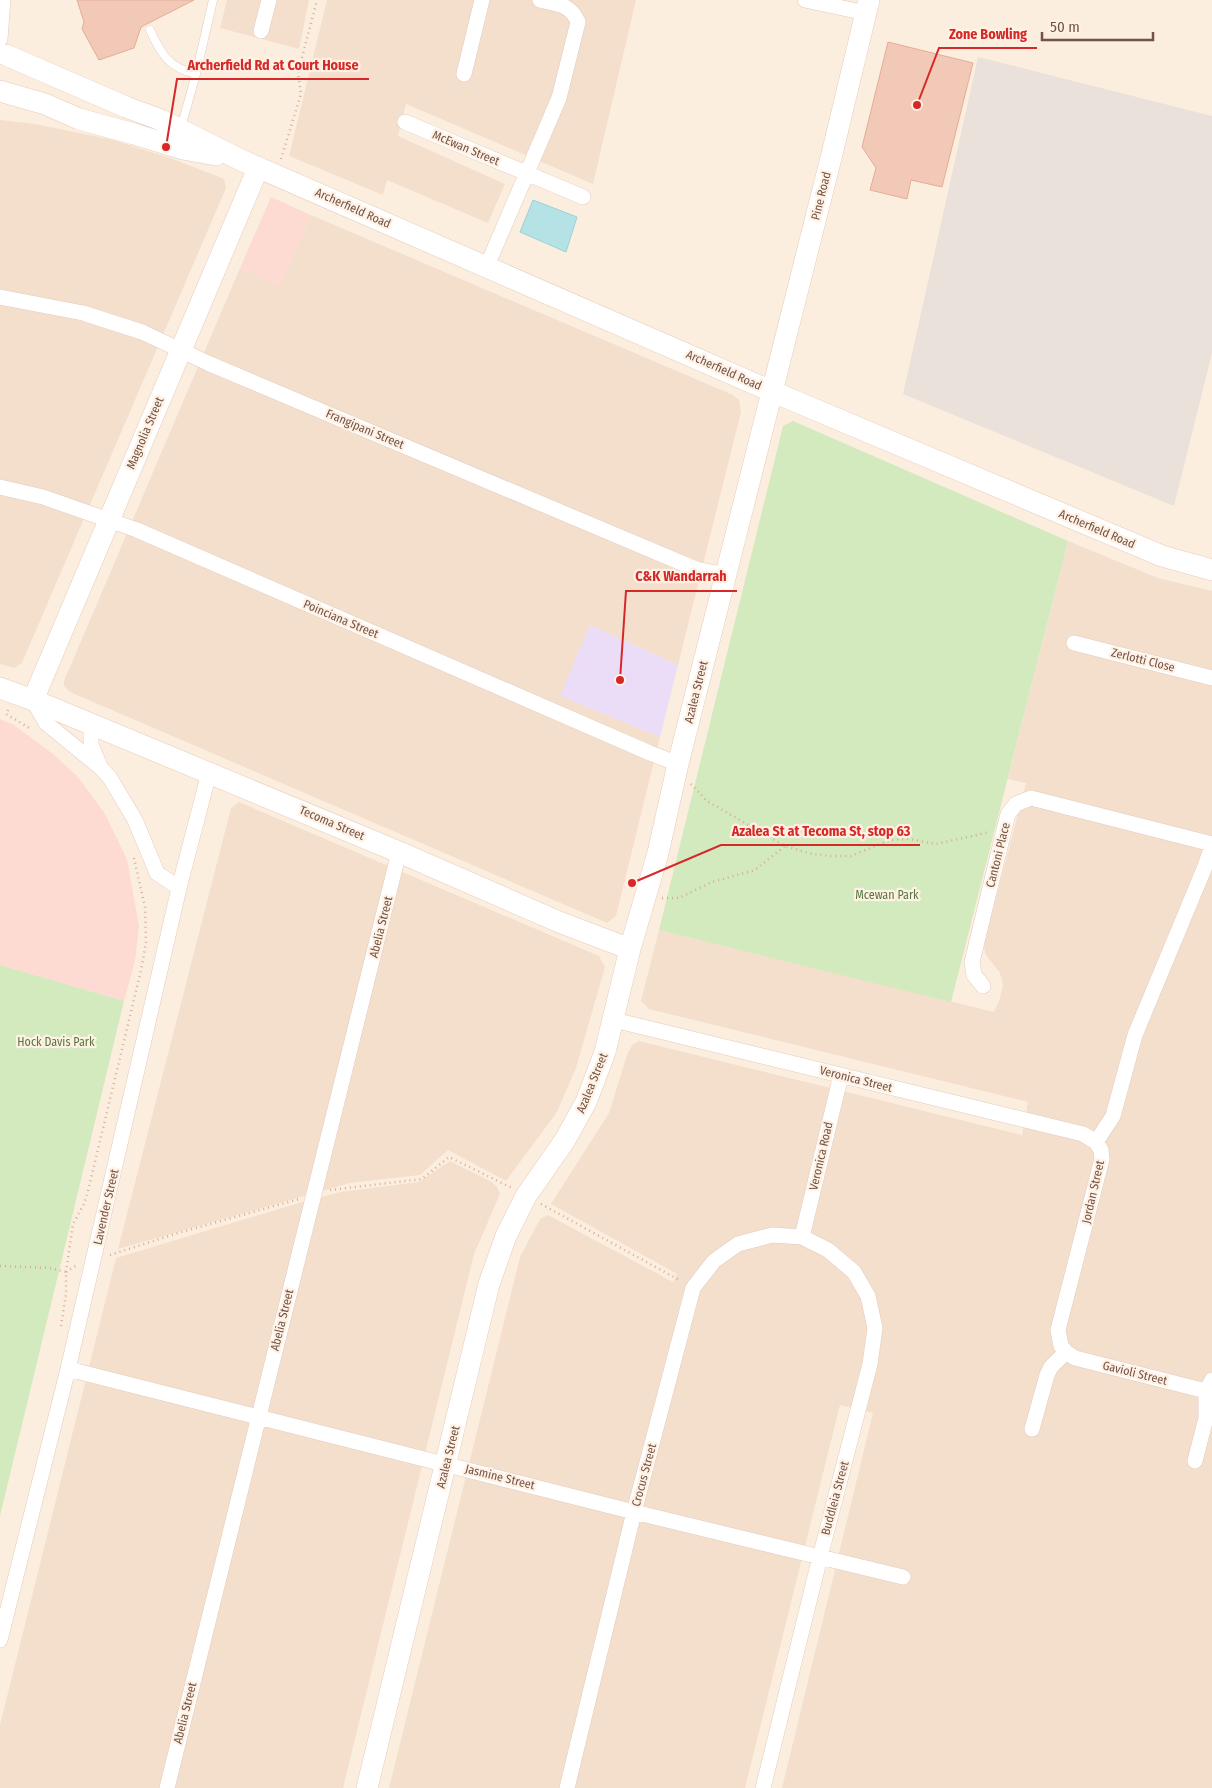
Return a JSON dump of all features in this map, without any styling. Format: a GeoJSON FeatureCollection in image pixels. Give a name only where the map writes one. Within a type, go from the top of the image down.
{"type":"FeatureCollection","features":[{"type":"Feature","properties":{"kind":"street"},"geometry":{"type":"LineString","coordinates":[[0,91],[6,83],[9,64],[2,47],[3,0]]}},
{"type":"Feature","properties":{"kind":"street"},"geometry":{"type":"LineString","coordinates":[[261,31],[269,0]]}},
{"type":"Feature","properties":{"kind":"street"},"geometry":{"type":"LineString","coordinates":[[464,74],[482,0]]}},
{"type":"Feature","properties":{"kind":"street"},"geometry":{"type":"LineString","coordinates":[[486,266],[528,174],[559,98],[578,22],[574,12],[564,6],[540,0]]}},
{"type":"Feature","properties":{"kind":"street"},"geometry":{"type":"LineString","coordinates":[[805,0],[867,7]]}},
{"type":"Feature","properties":{"kind":"street","name":"Pine Road"},"geometry":{"type":"LineString","coordinates":[[771,391],[831,158],[867,7]]}},
{"type":"Feature","properties":{"kind":"street","name":"Archerfield Road"},"geometry":{"type":"LineString","coordinates":[[2,47],[126,107],[161,120],[258,168],[771,391],[1162,556],[1212,570]]}},
{"type":"Feature","properties":{"kind":"street","name":"Archerfield Road"},"geometry":{"type":"LineString","coordinates":[[0,91],[44,104],[79,119],[258,168]]}},
{"type":"Feature","properties":{"kind":"street","name":"McEwan Street"},"geometry":{"type":"LineString","coordinates":[[405,122],[583,197]]}},
{"type":"Feature","properties":{"kind":"street","name":"Magnolia Street"},"geometry":{"type":"LineString","coordinates":[[33,700],[258,168]]}},
{"type":"Feature","properties":{"kind":"street","name":"Frangipani Street"},"geometry":{"type":"LineString","coordinates":[[0,297],[83,313],[142,332],[696,569],[726,575]]}},
{"type":"Feature","properties":{"kind":"street","name":"Azalea Street"},"geometry":{"type":"LineString","coordinates":[[367,1788],[489,1284],[506,1236],[526,1196],[565,1140],[586,1102],[605,1052],[630,950],[658,853],[678,764],[771,391]]}},
{"type":"Feature","properties":{"kind":"street","name":"Poinciana Street"},"geometry":{"type":"LineString","coordinates":[[0,487],[43,497],[146,534],[678,764]]}},
{"type":"Feature","properties":{"kind":"street","name":"Zerlotti Close"},"geometry":{"type":"LineString","coordinates":[[1074,643],[1212,678]]}},
{"type":"Feature","properties":{"kind":"street","name":"Tecoma Street"},"geometry":{"type":"LineString","coordinates":[[0,688],[399,852],[559,922],[630,950]]}},
{"type":"Feature","properties":{"kind":"street"},"geometry":{"type":"LineString","coordinates":[[33,700],[46,723],[101,768],[110,778],[136,820],[157,873],[179,888]]}},
{"type":"Feature","properties":{"kind":"street"},"geometry":{"type":"LineString","coordinates":[[91,724],[91,745],[101,768]]}},
{"type":"Feature","properties":{"kind":"street","name":"Lavender Street"},"geometry":{"type":"LineString","coordinates":[[0,1640],[68,1369],[179,888],[209,773]]}},
{"type":"Feature","properties":{"kind":"street","name":"Cantoni Place"},"geometry":{"type":"LineString","coordinates":[[983,986],[974,975],[972,962],[1003,831],[1008,814],[1016,804],[1031,798],[1212,845]]}},
{"type":"Feature","properties":{"kind":"street","name":"Jordan Street"},"geometry":{"type":"LineString","coordinates":[[1066,1352],[1061,1346],[1058,1330],[1102,1158],[1101,1150],[1096,1142],[1113,1116],[1135,1035],[1204,869],[1212,845]]}},
{"type":"Feature","properties":{"kind":"street","name":"Abelia Street"},"geometry":{"type":"LineString","coordinates":[[167,1788],[257,1417],[399,852]]}},
{"type":"Feature","properties":{"kind":"street","name":"Veronica Street"},"geometry":{"type":"LineString","coordinates":[[614,1020],[1083,1134],[1096,1142]]}},
{"type":"Feature","properties":{"kind":"street","name":"Veronica Road"},"geometry":{"type":"LineString","coordinates":[[802,1238],[841,1075]]}},
{"type":"Feature","properties":{"kind":"street","name":"Crocus Street"},"geometry":{"type":"LineString","coordinates":[[567,1788],[634,1512],[693,1288],[714,1261],[738,1244],[772,1234],[802,1238]]}},
{"type":"Feature","properties":{"kind":"street","name":"Buddleia Street"},"geometry":{"type":"LineString","coordinates":[[763,1788],[870,1364],[875,1328],[868,1296],[854,1272],[828,1250],[802,1238]]}},
{"type":"Feature","properties":{"kind":"street"},"geometry":{"type":"LineString","coordinates":[[1032,1429],[1047,1375],[1051,1367],[1066,1352]]}},
{"type":"Feature","properties":{"kind":"street","name":"Gavioli Street"},"geometry":{"type":"LineString","coordinates":[[1066,1352],[1075,1358],[1209,1385]]}},
{"type":"Feature","properties":{"kind":"street","name":"Jasmine Street"},"geometry":{"type":"LineString","coordinates":[[68,1369],[447,1463],[634,1512],[903,1577]]}},
{"type":"Feature","properties":{"kind":"street"},"geometry":{"type":"LineString","coordinates":[[1195,1460],[1206,1418],[1209,1385]]}},
{"type":"Feature","properties":{"kind":"lane"},"geometry":{"type":"LineString","coordinates":[[181,130],[213,0]]}},
{"type":"Feature","properties":{"kind":"lane"},"geometry":{"type":"LineString","coordinates":[[150,30],[159,49],[168,61],[182,71],[196,74]]}},
{"type":"Feature","properties":{"kind":"path"},"geometry":{"type":"LineString","coordinates":[[258,168],[300,94],[298,73],[317,0]]}},
{"type":"Feature","properties":{"kind":"path"},"geometry":{"type":"LineString","coordinates":[[678,764],[695,789],[707,801],[785,846],[830,856],[851,856],[890,840],[910,839],[936,844],[988,832],[1003,831]]}},
{"type":"Feature","properties":{"kind":"path"},"geometry":{"type":"LineString","coordinates":[[644,903],[663,897],[679,898],[712,882],[755,870],[785,846]]}},
{"type":"Feature","properties":{"kind":"path"},"geometry":{"type":"LineString","coordinates":[[95,1254],[108,1256],[178,1233],[329,1190],[422,1179],[449,1157],[501,1182],[693,1288]]}},
{"type":"Feature","properties":{"kind":"path"},"geometry":{"type":"LineString","coordinates":[[0,1266],[50,1268],[66,1272],[66,1294],[60,1333]]}},
{"type":"Feature","properties":{"kind":"shaded area"},"geometry":{"type":"Polygon","coordinates":[[[227,0],[309,0],[299,49],[220,28],[227,0]]]}},
{"type":"Feature","properties":{"kind":"shaded area"},"geometry":{"type":"Polygon","coordinates":[[[327,0],[636,0],[593,184],[406,104],[398,136],[505,184],[488,223],[387,180],[383,195],[289,156],[327,0]]]}},
{"type":"Feature","properties":{"kind":"shaded area"},"geometry":{"type":"Polygon","coordinates":[[[978,57],[1212,116],[1212,353],[1174,506],[903,394],[978,57]]]}},
{"type":"Feature","properties":{"kind":"shaded area"},"geometry":{"type":"Polygon","coordinates":[[[0,120],[35,124],[113,140],[173,159],[224,179],[226,188],[22,663],[14,668],[0,664],[0,120]]]}},
{"type":"Feature","properties":{"kind":"shaded area"},"geometry":{"type":"Polygon","coordinates":[[[271,197],[311,215],[280,286],[240,268],[271,197]]]}},
{"type":"Feature","properties":{"kind":"shaded area"},"geometry":{"type":"Polygon","coordinates":[[[311,215],[733,395],[739,400],[741,412],[678,665],[590,625],[561,696],[660,737],[616,916],[607,923],[70,692],[64,686],[64,681],[240,268],[280,285],[311,215]]]}},
{"type":"Feature","properties":{"kind":"shaded area"},"geometry":{"type":"Polygon","coordinates":[[[1068,541],[1158,578],[1212,591],[1212,1788],[782,1788],[873,1413],[840,1405],[745,1788],[389,1788],[520,1257],[540,1219],[548,1215],[673,1282],[677,1274],[551,1204],[609,1113],[627,1055],[632,1045],[639,1041],[1022,1135],[1028,1102],[649,1009],[641,1001],[659,930],[994,1012],[1003,986],[1000,973],[985,954],[984,944],[1026,783],[1008,779],[1068,541]]]}},
{"type":"Feature","properties":{"kind":"shaded area"},"geometry":{"type":"Polygon","coordinates":[[[590,625],[678,665],[660,737],[560,696],[590,625]]]}},
{"type":"Feature","properties":{"kind":"shaded area"},"geometry":{"type":"Polygon","coordinates":[[[0,719],[14,725],[53,754],[78,777],[105,814],[127,859],[139,926],[135,961],[124,1001],[0,965],[0,719]]]}},
{"type":"Feature","properties":{"kind":"shaded area"},"geometry":{"type":"Polygon","coordinates":[[[239,802],[599,956],[605,967],[576,1068],[557,1112],[506,1181],[448,1150],[420,1175],[350,1183],[118,1249],[231,808],[239,802]]]}},
{"type":"Feature","properties":{"kind":"shaded area"},"geometry":{"type":"Polygon","coordinates":[[[450,1161],[492,1182],[500,1194],[474,1254],[343,1788],[0,1788],[0,1725],[116,1258],[340,1192],[419,1182],[450,1161]]]}},
{"type":"Feature","properties":{"kind":"green space","name":"Mcewan Park"},"geometry":{"type":"Polygon","coordinates":[[[793,421],[1068,541],[951,1002],[659,930],[783,426],[793,421]]]}},
{"type":"Feature","properties":{"kind":"green space","name":"Hock Davis Park"},"geometry":{"type":"Polygon","coordinates":[[[0,965],[124,1001],[0,1516],[0,965]]]}},
{"type":"Feature","properties":{"kind":"water"},"geometry":{"type":"Polygon","coordinates":[[[533,200],[577,217],[566,252],[520,232],[533,200]]]}},
{"type":"Feature","properties":{"kind":"building"},"geometry":{"type":"Polygon","coordinates":[[[77,0],[194,0],[141,27],[134,48],[99,60],[82,29],[84,22],[77,0]]]}},
{"type":"Feature","properties":{"kind":"building"},"geometry":{"type":"Polygon","coordinates":[[[888,42],[973,63],[942,187],[911,180],[907,199],[870,190],[876,168],[862,147],[888,42]]]}},
{"type":"Feature","properties":{"kind":"place","name":"Zone Bowling"},"geometry":{"type":"Point","coordinates":[917,105]}},
{"type":"Feature","properties":{"kind":"place","name":"Archerfield Rd at Court House"},"geometry":{"type":"Point","coordinates":[166,147]}},
{"type":"Feature","properties":{"kind":"place","name":"C&K Wandarrah"},"geometry":{"type":"Point","coordinates":[620,680]}},
{"type":"Feature","properties":{"kind":"place","name":"Azalea St at Tecoma St, stop 63"},"geometry":{"type":"Point","coordinates":[632,883]}}]}
